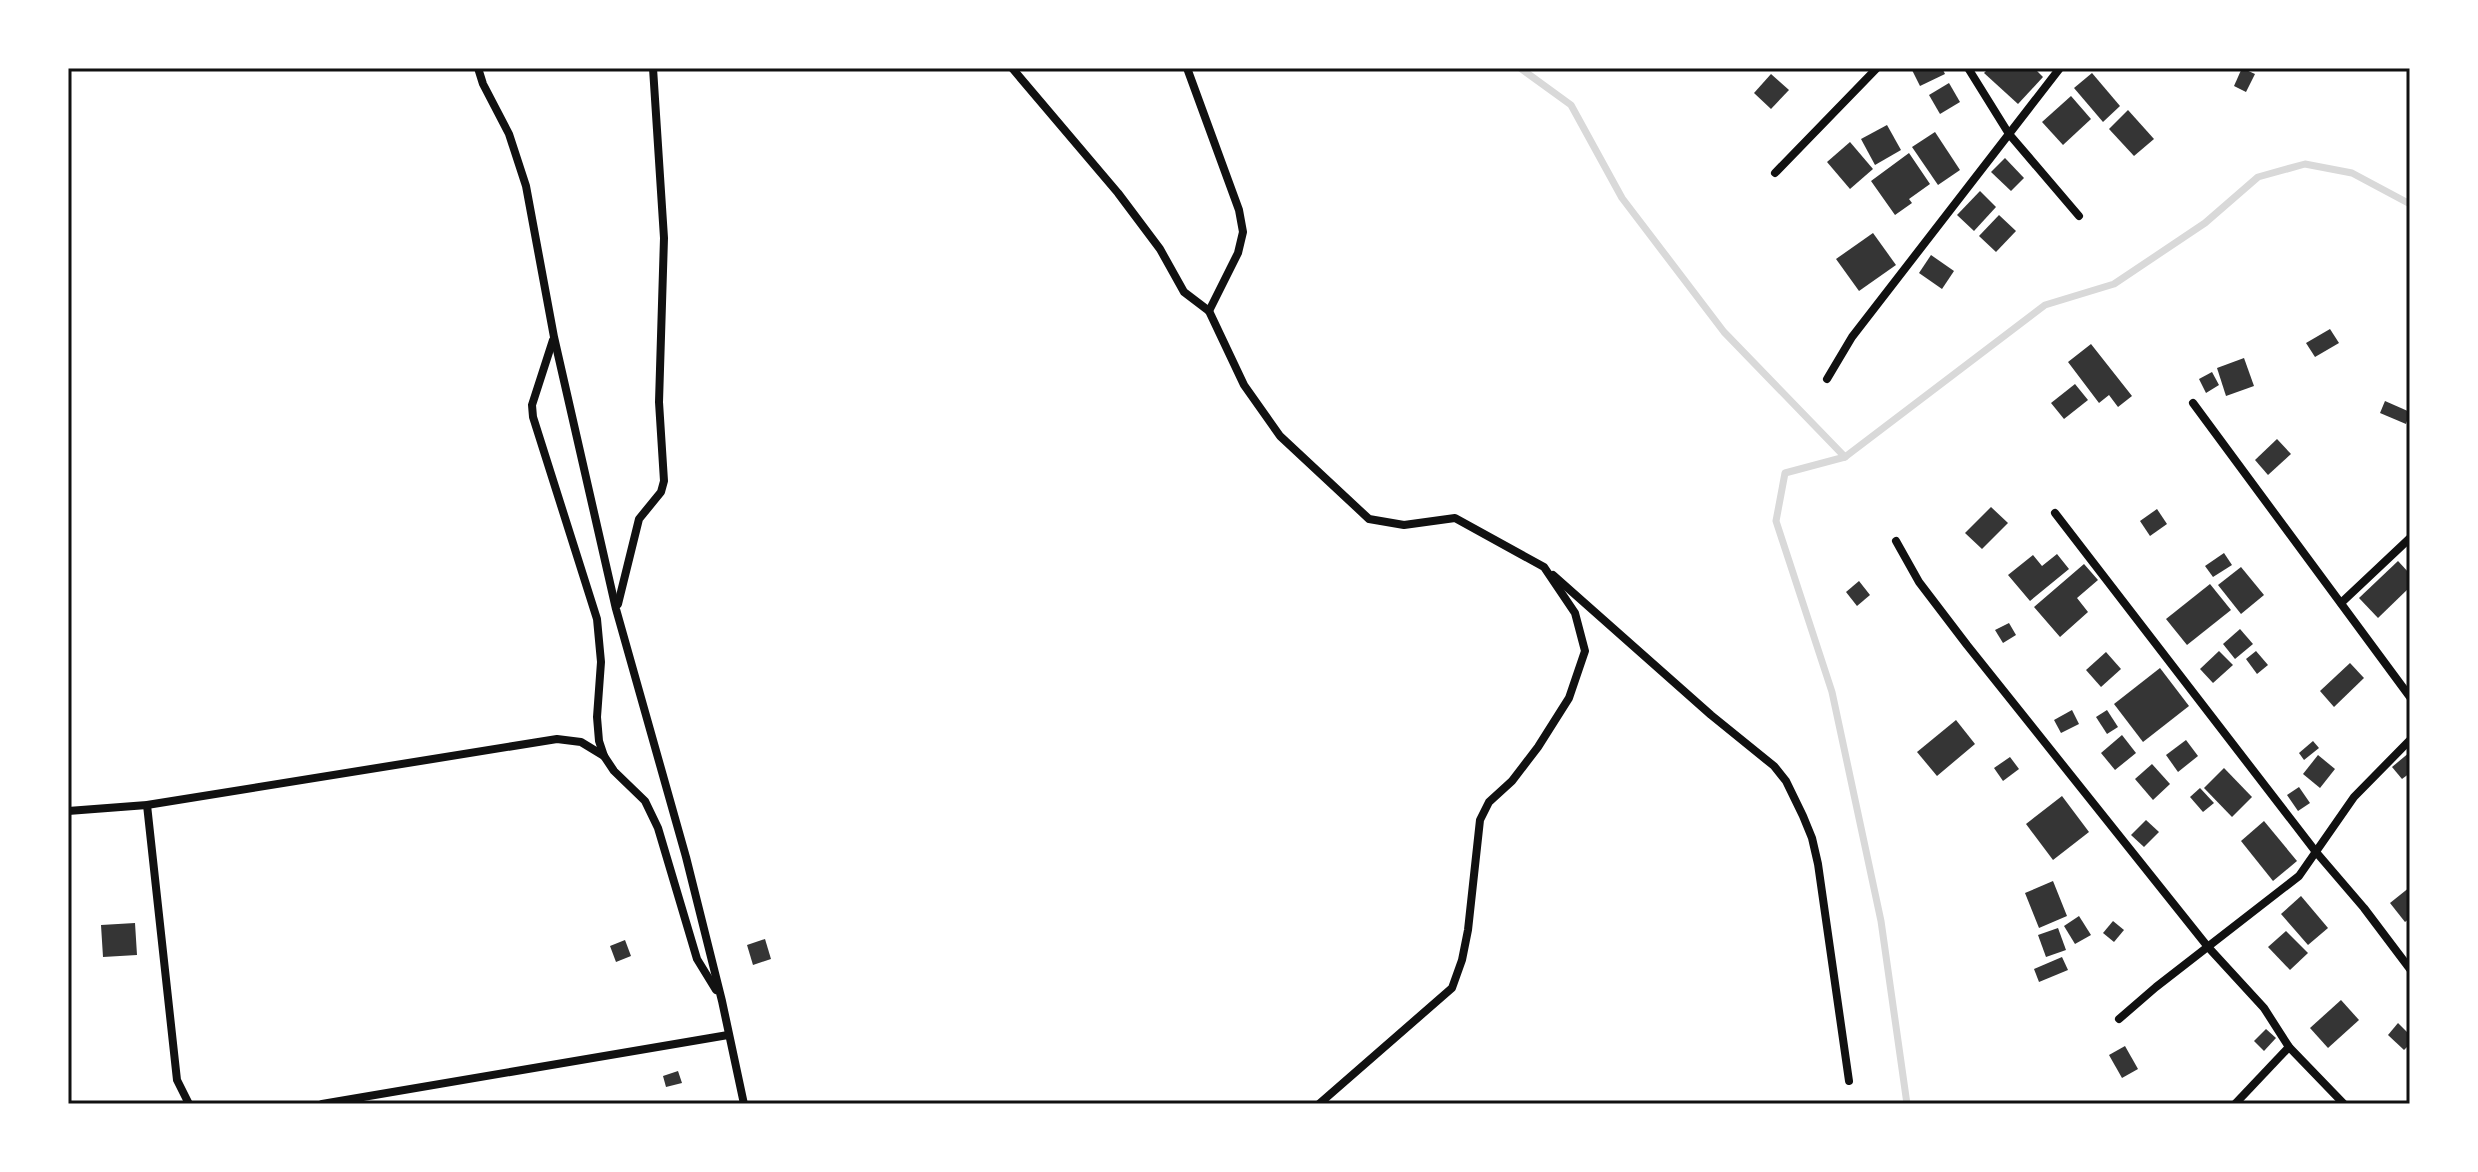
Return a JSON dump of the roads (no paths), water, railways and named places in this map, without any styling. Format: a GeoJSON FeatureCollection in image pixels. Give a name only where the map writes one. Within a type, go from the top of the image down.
{"type":"FeatureCollection","features":[{"type":"Feature","properties":{"kind":"street"},"geometry":{"type":"LineString","coordinates":[[478,68],[509,134],[526,186],[554,337],[616,609],[682,842],[744,1104]]}},
{"type":"Feature","properties":{"kind":"street"},"geometry":{"type":"LineString","coordinates":[[616,609],[639,519],[661,492],[664,481],[659,402],[664,238],[653,68]]}},
{"type":"Feature","properties":{"kind":"street"},"geometry":{"type":"LineString","coordinates":[[1012,68],[1118,193],[1160,249],[1184,292],[1209,311],[1244,385],[1280,436],[1369,519],[1404,525],[1455,518],[1544,567],[1711,715],[1774,766],[1786,781],[1812,838],[1849,1081]]}},
{"type":"Feature","properties":{"kind":"street"},"geometry":{"type":"LineString","coordinates":[[1187,68],[1239,210],[1243,232],[1238,253],[1209,311]]}},
{"type":"Feature","properties":{"kind":"street"},"geometry":{"type":"LineString","coordinates":[[1775,173],[1877,68]]}},
{"type":"Feature","properties":{"kind":"street"},"geometry":{"type":"LineString","coordinates":[[1968,68],[2009,134],[2079,216]]}},
{"type":"Feature","properties":{"kind":"street"},"geometry":{"type":"LineString","coordinates":[[1827,379],[1852,337],[2060,68]]}},
{"type":"Feature","properties":{"kind":"street"},"geometry":{"type":"LineString","coordinates":[[554,337],[532,405],[533,417],[597,619],[601,662],[597,717],[599,741],[614,771],[645,801],[658,828],[697,959],[722,1001]]}},
{"type":"Feature","properties":{"kind":"street"},"geometry":{"type":"LineString","coordinates":[[2193,403],[2410,697]]}},
{"type":"Feature","properties":{"kind":"street"},"geometry":{"type":"LineString","coordinates":[[2055,513],[2410,969]]}},
{"type":"Feature","properties":{"kind":"street"},"geometry":{"type":"LineString","coordinates":[[2341,603],[2410,538]]}},
{"type":"Feature","properties":{"kind":"street"},"geometry":{"type":"LineString","coordinates":[[1896,541],[1919,582],[1967,645],[2208,947],[2264,1008],[2289,1047],[2344,1104]]}},
{"type":"Feature","properties":{"kind":"street"},"geometry":{"type":"LineString","coordinates":[[1319,1104],[1452,988],[1468,930],[1480,820],[1489,802],[1512,781],[1538,747],[1569,698],[1585,651],[1575,613],[1544,567]]}},
{"type":"Feature","properties":{"kind":"street"},"geometry":{"type":"LineString","coordinates":[[68,811],[147,805],[557,739],[581,742],[604,756]]}},
{"type":"Feature","properties":{"kind":"street"},"geometry":{"type":"LineString","coordinates":[[2119,1019],[2299,876],[2354,797],[2410,740]]}},
{"type":"Feature","properties":{"kind":"street"},"geometry":{"type":"LineString","coordinates":[[147,805],[177,1080],[189,1104]]}},
{"type":"Feature","properties":{"kind":"street"},"geometry":{"type":"LineString","coordinates":[[322,1104],[728,1035]]}},
{"type":"Feature","properties":{"kind":"street"},"geometry":{"type":"LineString","coordinates":[[2235,1104],[2289,1047]]}},
{"type":"Feature","properties":{"kind":"waterway"},"geometry":{"type":"LineString","coordinates":[[1520,68],[1571,105],[1622,198],[1724,332],[1845,457],[2045,305],[2114,284],[2205,223],[2258,177],[2305,164],[2352,173],[2410,204]]}},
{"type":"Feature","properties":{"kind":"waterway"},"geometry":{"type":"LineString","coordinates":[[1845,457],[1785,473],[1776,521],[1832,692],[1881,921],[1907,1104]]}}]}
